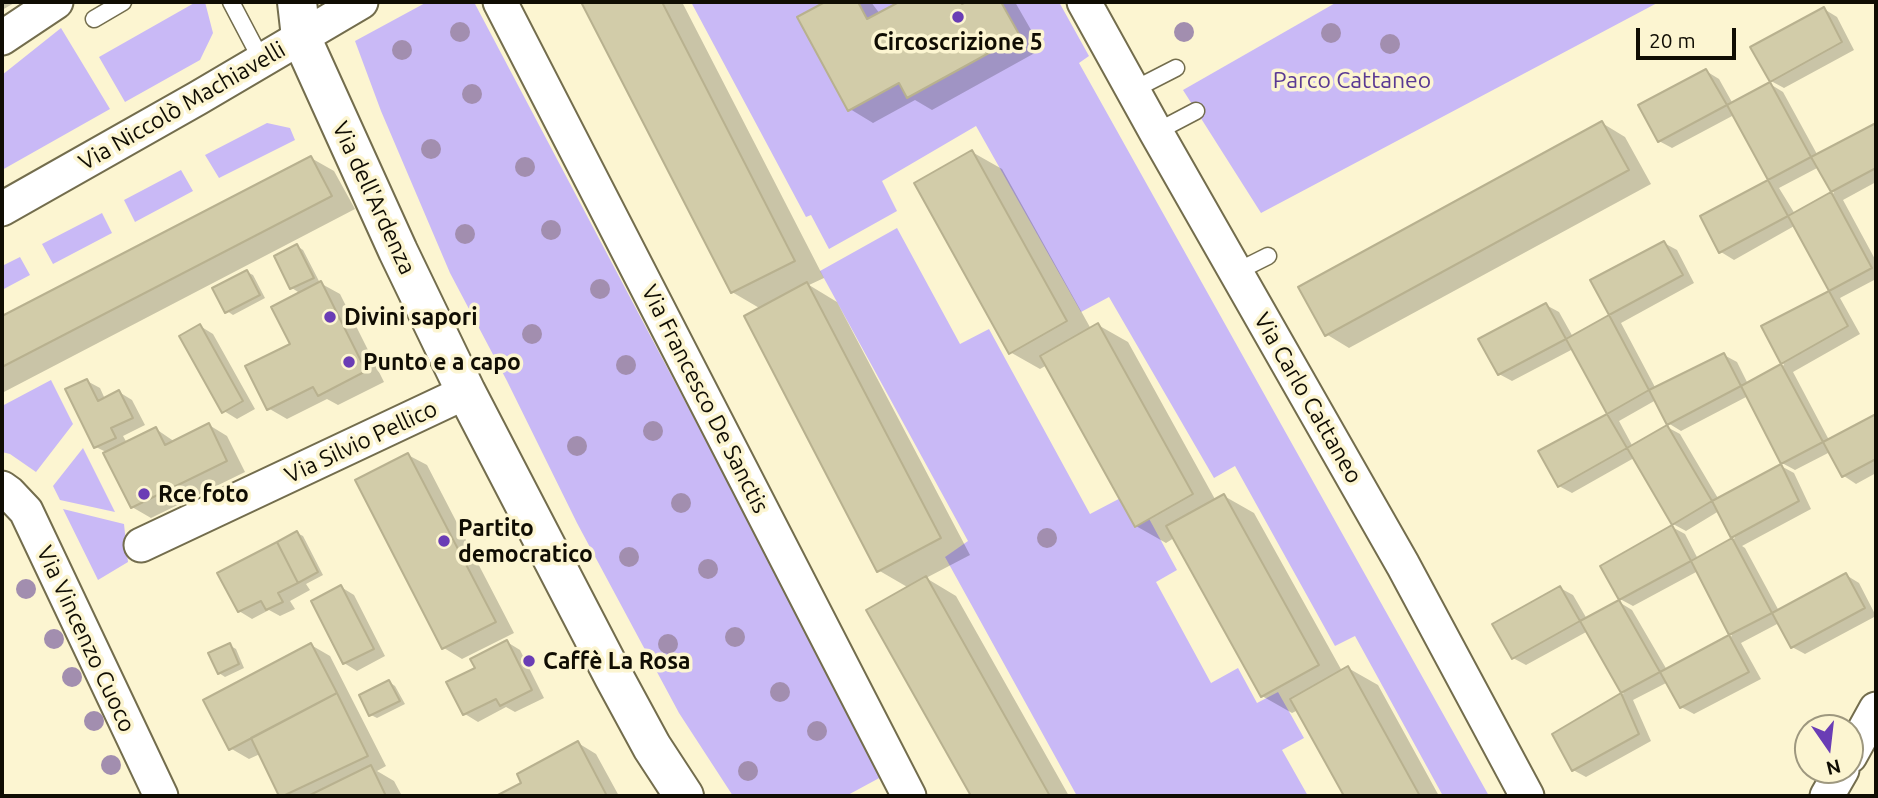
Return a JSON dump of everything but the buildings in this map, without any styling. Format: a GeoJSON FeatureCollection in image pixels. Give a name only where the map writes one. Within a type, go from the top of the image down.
{"type":"FeatureCollection","features":[{"type":"Feature","properties":{"kind":"main road","name":"Via dell'Ardenza"},"geometry":{"type":"LineString","coordinates":[[299,19],[398,251],[466,392],[614,677],[652,747],[684,796]]}},
{"type":"Feature","properties":{"kind":"street"},"geometry":{"type":"LineString","coordinates":[[2,38],[56,2]]}},
{"type":"Feature","properties":{"kind":"street","name":"Via Niccolò Machiavelli"},"geometry":{"type":"LineString","coordinates":[[2,209],[262,61],[299,19],[360,2]]}},
{"type":"Feature","properties":{"kind":"street","name":"Via Francesco De Sanctis"},"geometry":{"type":"LineString","coordinates":[[500,2],[909,796]]}},
{"type":"Feature","properties":{"kind":"street","name":"Via Carlo Cattaneo"},"geometry":{"type":"LineString","coordinates":[[1084,2],[1403,565],[1527,796]]}},
{"type":"Feature","properties":{"kind":"street","name":"Via Silvio Pellico"},"geometry":{"type":"LineString","coordinates":[[141,545],[466,392]]}},
{"type":"Feature","properties":{"kind":"street","name":"Via Vincenzo Cuoco"},"geometry":{"type":"LineString","coordinates":[[2,488],[26,511],[161,796]]}},
{"type":"Feature","properties":{"kind":"street"},"geometry":{"type":"LineString","coordinates":[[1864,731],[1876,709]]}},
{"type":"Feature","properties":{"kind":"lane"},"geometry":{"type":"LineString","coordinates":[[94,19],[123,2]]}},
{"type":"Feature","properties":{"kind":"lane"},"geometry":{"type":"LineString","coordinates":[[231,2],[262,61]]}},
{"type":"Feature","properties":{"kind":"lane"},"geometry":{"type":"LineString","coordinates":[[1133,90],[1176,68]]}},
{"type":"Feature","properties":{"kind":"lane"},"geometry":{"type":"LineString","coordinates":[[1156,132],[1196,111]]}},
{"type":"Feature","properties":{"kind":"lane"},"geometry":{"type":"LineString","coordinates":[[1236,272],[1268,256]]}},
{"type":"Feature","properties":{"kind":"green space"},"geometry":{"type":"Polygon","coordinates":[[[196,2],[205,2],[213,33],[200,60],[125,102],[99,57],[196,2]]]}},
{"type":"Feature","properties":{"kind":"green space"},"geometry":{"type":"Polygon","coordinates":[[[427,2],[474,2],[883,776],[846,796],[733,796],[679,713],[577,523],[450,273],[381,111],[355,41],[427,2]]]}},
{"type":"Feature","properties":{"kind":"green space"},"geometry":{"type":"Polygon","coordinates":[[[691,2],[1059,2],[1089,56],[1079,63],[1489,796],[1443,796],[1355,636],[1335,646],[1235,466],[1214,478],[1109,297],[1081,312],[976,126],[882,181],[897,211],[829,249],[811,215],[806,217],[691,2]]]}},
{"type":"Feature","properties":{"kind":"green space","name":"Parco Cattaneo"},"geometry":{"type":"Polygon","coordinates":[[[1337,2],[1659,2],[1261,213],[1183,90],[1337,2]]]}},
{"type":"Feature","properties":{"kind":"green space"},"geometry":{"type":"Polygon","coordinates":[[[61,28],[110,109],[2,170],[2,75],[61,28]]]}},
{"type":"Feature","properties":{"kind":"green space"},"geometry":{"type":"Polygon","coordinates":[[[267,123],[290,128],[295,140],[219,178],[205,155],[267,123]]]}},
{"type":"Feature","properties":{"kind":"green space"},"geometry":{"type":"Polygon","coordinates":[[[181,170],[193,191],[135,222],[124,200],[181,170]]]}},
{"type":"Feature","properties":{"kind":"green space"},"geometry":{"type":"Polygon","coordinates":[[[102,213],[112,233],[53,264],[42,244],[102,213]]]}},
{"type":"Feature","properties":{"kind":"green space"},"geometry":{"type":"Polygon","coordinates":[[[897,228],[960,344],[989,329],[1090,514],[1134,491],[1177,570],[1156,582],[1211,683],[1238,668],[1257,703],[1278,692],[1304,738],[1282,750],[1308,796],[1077,796],[945,557],[968,541],[820,271],[897,228]]]}},
{"type":"Feature","properties":{"kind":"green space"},"geometry":{"type":"Polygon","coordinates":[[[20,257],[30,275],[2,290],[2,266],[20,257]]]}},
{"type":"Feature","properties":{"kind":"green space"},"geometry":{"type":"Polygon","coordinates":[[[51,380],[73,424],[36,472],[10,454],[2,452],[2,406],[51,380]]]}},
{"type":"Feature","properties":{"kind":"green space"},"geometry":{"type":"Polygon","coordinates":[[[83,448],[115,512],[60,500],[53,486],[83,448]]]}},
{"type":"Feature","properties":{"kind":"green space"},"geometry":{"type":"Polygon","coordinates":[[[63,509],[124,524],[128,562],[98,580],[63,509]]]}},
{"type":"Feature","properties":{"kind":"place","name":"Circoscrizione 5"},"geometry":{"type":"Point","coordinates":[958,17]}},
{"type":"Feature","properties":{"kind":"place","name":"Divini sapori"},"geometry":{"type":"Point","coordinates":[330,317]}},
{"type":"Feature","properties":{"kind":"place","name":"Punto e a capo"},"geometry":{"type":"Point","coordinates":[349,362]}},
{"type":"Feature","properties":{"kind":"place","name":"Rce foto"},"geometry":{"type":"Point","coordinates":[144,494]}},
{"type":"Feature","properties":{"kind":"place","name":"Partito democratico"},"geometry":{"type":"Point","coordinates":[444,541]}},
{"type":"Feature","properties":{"kind":"place","name":"Caffè La Rosa"},"geometry":{"type":"Point","coordinates":[529,661]}}]}
